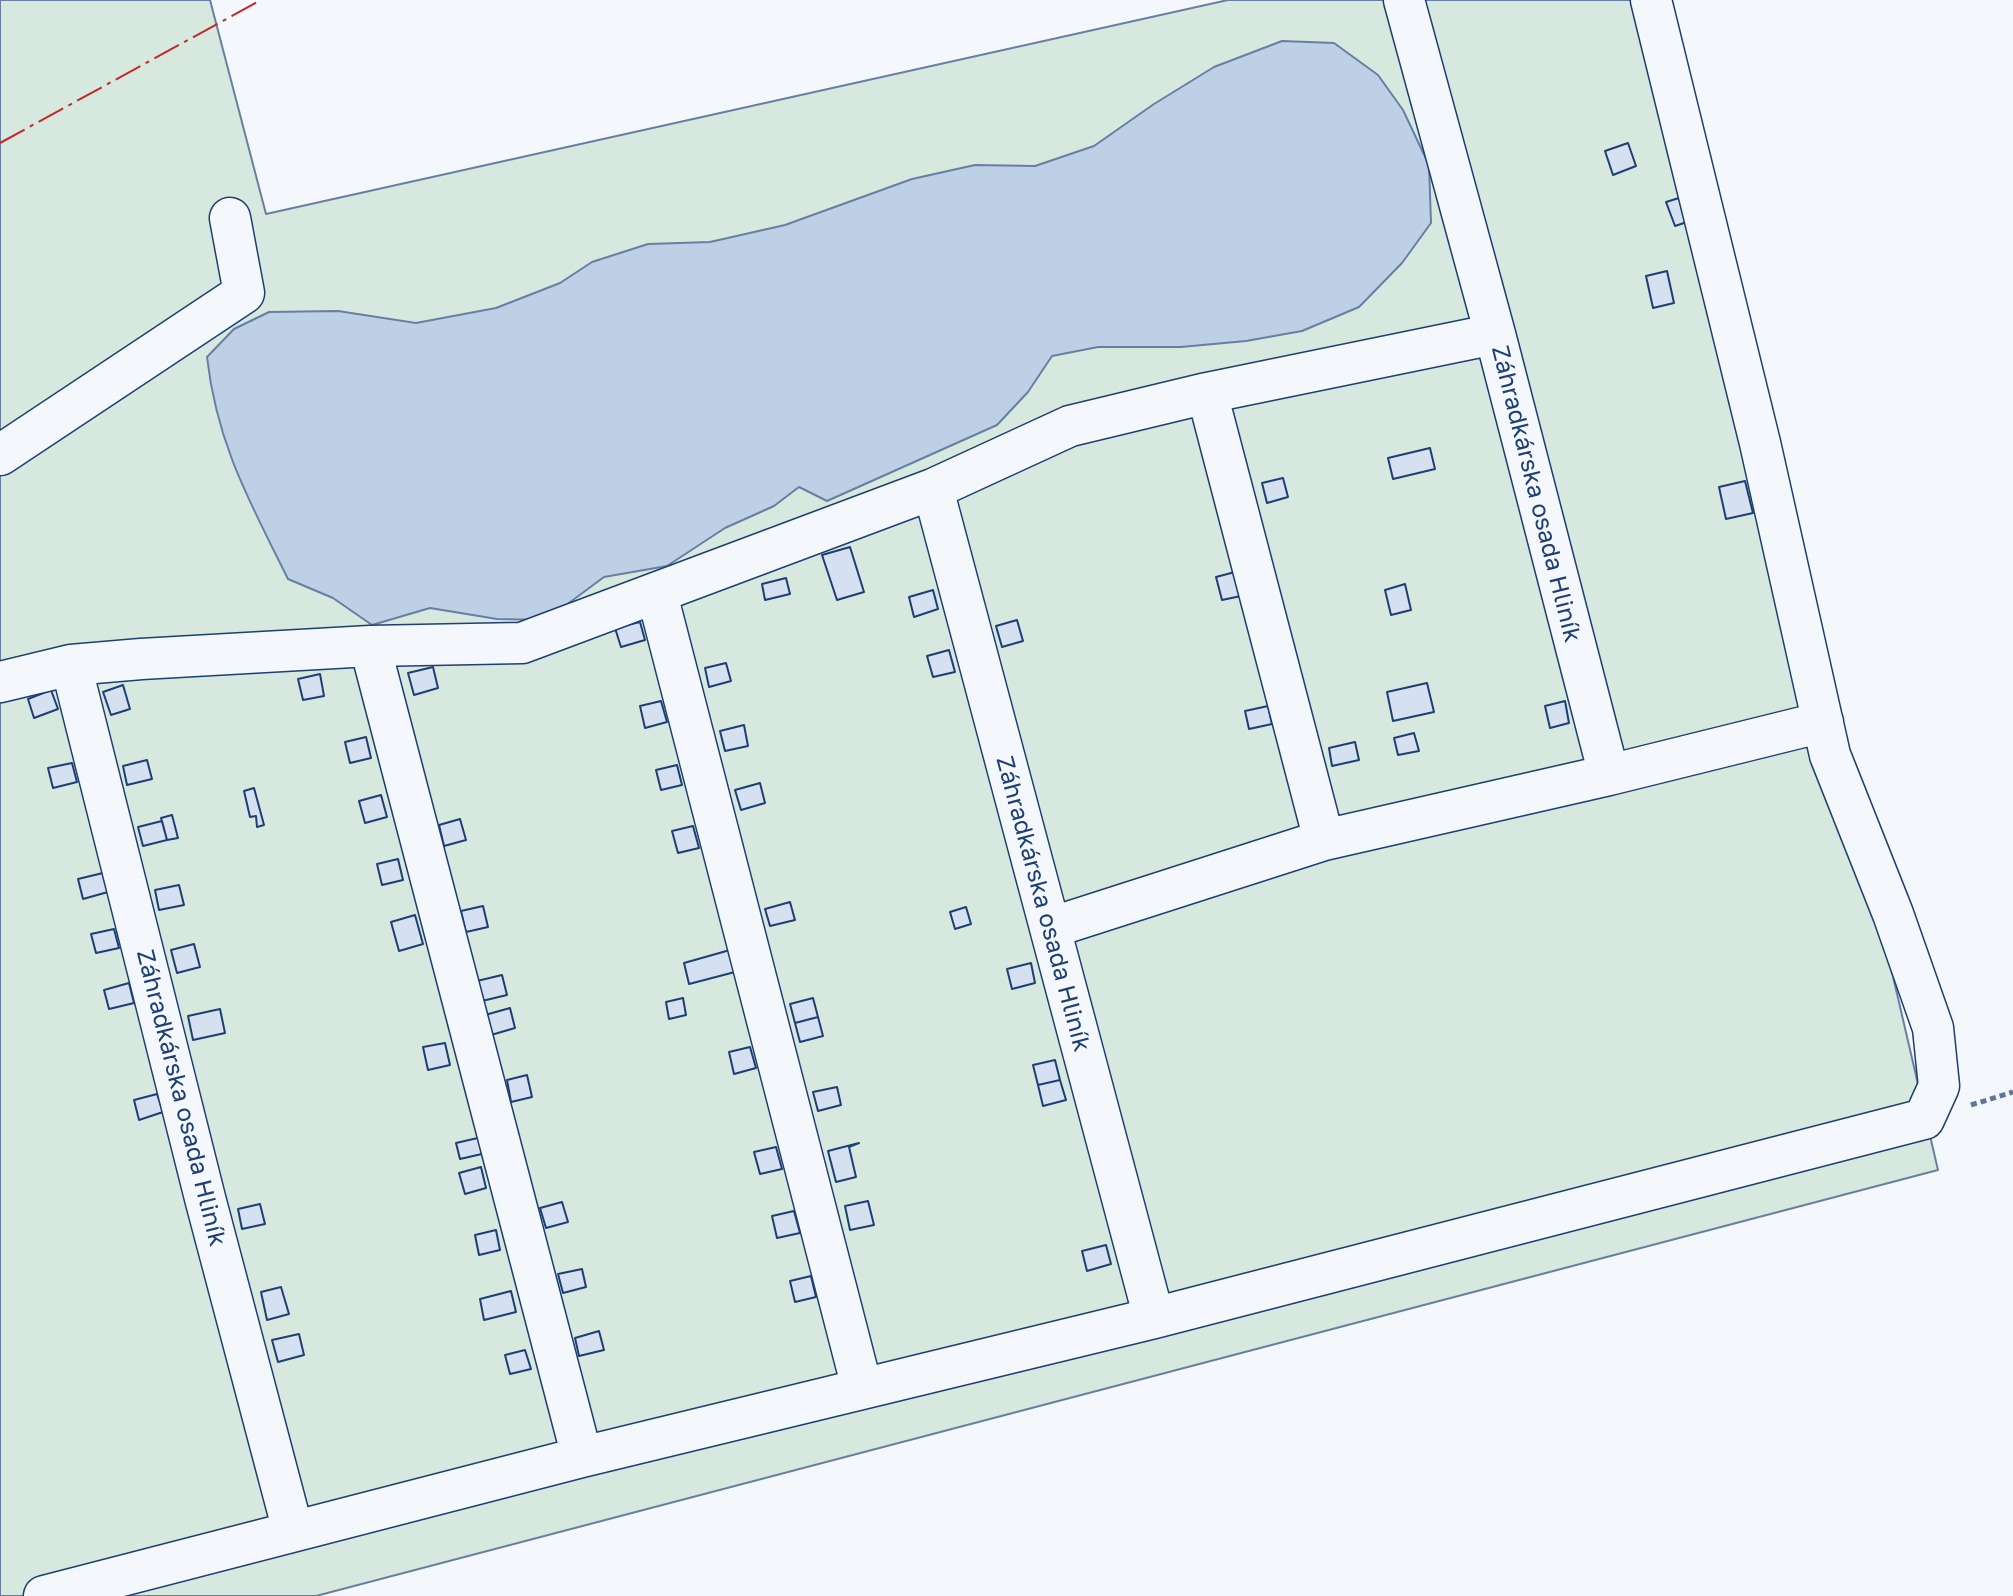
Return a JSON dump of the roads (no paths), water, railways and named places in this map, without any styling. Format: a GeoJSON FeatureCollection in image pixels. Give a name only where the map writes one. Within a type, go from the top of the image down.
{"type":"FeatureCollection","features":[{"type":"Feature","properties":{"kind":"lane","name":"Záhradkárska osada Hliník"},"geometry":{"type":"LineString","coordinates":[[1404,0],[1495,334],[1609,775]]}},
{"type":"Feature","properties":{"kind":"lane"},"geometry":{"type":"LineString","coordinates":[[44,1596],[582,1457],[1154,1318],[1924,1119],[1939,1086],[1933,1028],[1893,914],[1830,755],[1756,428],[1651,0]]}},
{"type":"Feature","properties":{"kind":"lane"},"geometry":{"type":"LineString","coordinates":[[0,455],[244,293],[230,218]]}},
{"type":"Feature","properties":{"kind":"lane"},"geometry":{"type":"LineString","coordinates":[[0,682],[71,665],[370,646],[522,643],[933,489],[1070,426],[1207,393],[1495,334]]}},
{"type":"Feature","properties":{"kind":"lane"},"geometry":{"type":"LineString","coordinates":[[1207,393],[1324,840]]}},
{"type":"Feature","properties":{"kind":"lane","name":"Záhradkárska osada Hliník"},"geometry":{"type":"LineString","coordinates":[[933,489],[1154,1318]]}},
{"type":"Feature","properties":{"kind":"lane"},"geometry":{"type":"LineString","coordinates":[[657,594],[862,1388]]}},
{"type":"Feature","properties":{"kind":"lane"},"geometry":{"type":"LineString","coordinates":[[370,646],[582,1457]]}},
{"type":"Feature","properties":{"kind":"lane","name":"Záhradkárska osada Hliník"},"geometry":{"type":"LineString","coordinates":[[71,665],[205,1198],[293,1531]]}},
{"type":"Feature","properties":{"kind":"lane"},"geometry":{"type":"LineString","coordinates":[[1050,928],[1324,840],[1823,722]]}},
{"type":"Feature","properties":{"kind":"water"},"geometry":{"type":"Polygon","coordinates":[[[1282,41],[1334,43],[1378,75],[1403,110],[1429,165],[1431,223],[1402,263],[1359,307],[1302,331],[1246,341],[1181,347],[1098,347],[1052,356],[1028,392],[997,425],[827,501],[799,487],[774,506],[725,528],[667,566],[604,577],[546,620],[497,619],[430,608],[372,625],[333,598],[288,579],[237,472],[219,418],[207,357],[234,329],[269,312],[338,311],[416,323],[496,308],[560,283],[592,262],[648,244],[710,242],[785,225],[912,179],[975,165],[1035,166],[1094,146],[1214,67],[1282,41]]]}}]}
